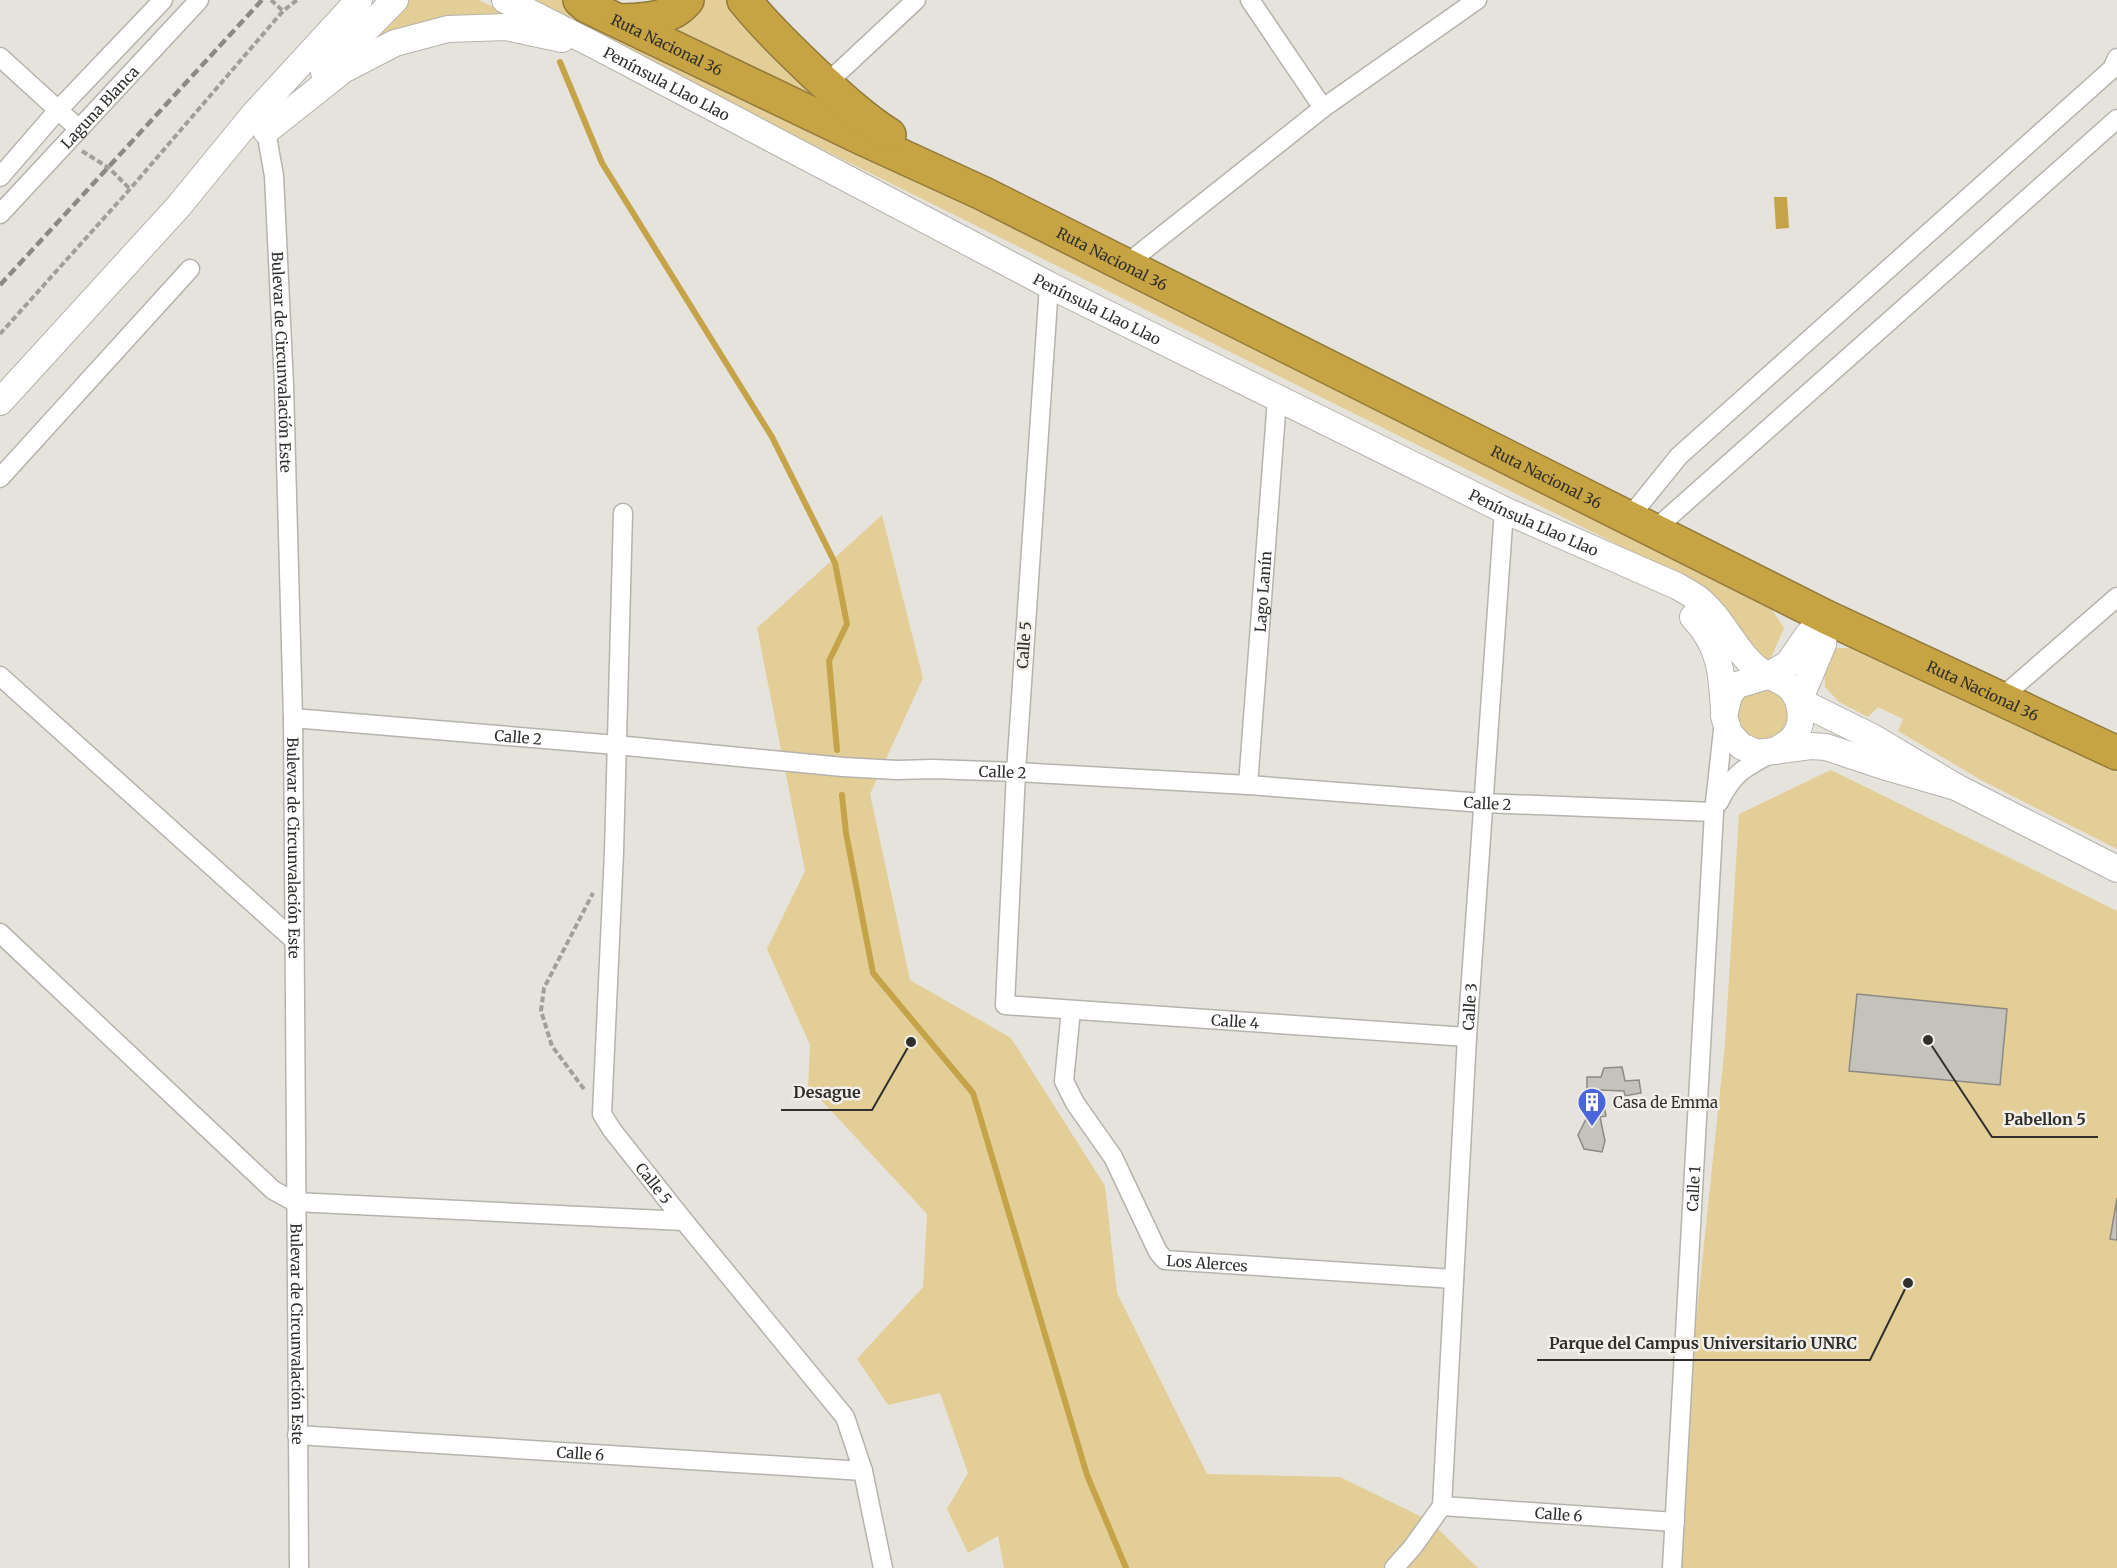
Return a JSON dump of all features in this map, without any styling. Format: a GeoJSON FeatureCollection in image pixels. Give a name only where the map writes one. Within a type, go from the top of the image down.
{"type":"FeatureCollection","features":[{"type":"Feature","properties":{"kind":"highway","name":"Ruta Nacional 36"},"geometry":{"type":"LineString","coordinates":[[580,0],[587,6],[982,193],[1826,617],[2117,753]]}},
{"type":"Feature","properties":{"kind":"highway"},"geometry":{"type":"LineString","coordinates":[[621,21],[668,15],[687,0]]}},
{"type":"Feature","properties":{"kind":"highway","name":"Ruta Nacional 36"},"geometry":{"type":"LineString","coordinates":[[744,0],[767,28],[865,120],[982,193]]}},
{"type":"Feature","properties":{"kind":"main road"},"geometry":{"type":"LineString","coordinates":[[0,402],[178,207],[255,113],[359,0]]}},
{"type":"Feature","properties":{"kind":"main road"},"geometry":{"type":"LineString","coordinates":[[178,207],[266,131],[395,0]]}},
{"type":"Feature","properties":{"kind":"main road","name":"Península Llao Llao"},"geometry":{"type":"LineString","coordinates":[[505,0],[1049,285],[1504,510],[1677,586],[1698,598],[1752,666],[1767,676]]}},
{"type":"Feature","properties":{"kind":"main road","name":"Península Llao Llao"},"geometry":{"type":"LineString","coordinates":[[266,131],[344,70],[395,43],[448,29],[506,27],[596,46]]}},
{"type":"Feature","properties":{"kind":"main road","name":"Península Llao Llao"},"geometry":{"type":"LineString","coordinates":[[1605,555],[1682,605],[1701,626],[1717,652],[1722,675],[1724,716]]}},
{"type":"Feature","properties":{"kind":"main road"},"geometry":{"type":"LineString","coordinates":[[1826,617],[1808,635],[1788,664],[1767,676],[1737,685],[1729,695],[1724,716],[1729,733],[1741,746],[1757,753],[1810,746],[1826,747],[1956,787]]}},
{"type":"Feature","properties":{"kind":"main road"},"geometry":{"type":"LineString","coordinates":[[1799,701],[1823,644],[1826,617]]}},
{"type":"Feature","properties":{"kind":"main road"},"geometry":{"type":"LineString","coordinates":[[1767,676],[1783,682],[1793,691],[1799,701],[1801,721],[1798,730],[1792,740],[1775,751]]}},
{"type":"Feature","properties":{"kind":"main road"},"geometry":{"type":"LineString","coordinates":[[1799,701],[1872,737],[1956,787],[2117,869]]}},
{"type":"Feature","properties":{"kind":"street","name":"Laguna Blanca"},"geometry":{"type":"LineString","coordinates":[[0,177],[58,110],[163,0]]}},
{"type":"Feature","properties":{"kind":"street","name":"Laguna Blanca"},"geometry":{"type":"LineString","coordinates":[[0,214],[199,0]]}},
{"type":"Feature","properties":{"kind":"street"},"geometry":{"type":"LineString","coordinates":[[826,84],[916,0]]}},
{"type":"Feature","properties":{"kind":"street"},"geometry":{"type":"LineString","coordinates":[[1250,0],[1323,108]]}},
{"type":"Feature","properties":{"kind":"street"},"geometry":{"type":"LineString","coordinates":[[1124,266],[1323,108],[1477,0]]}},
{"type":"Feature","properties":{"kind":"street"},"geometry":{"type":"LineString","coordinates":[[0,57],[58,110],[73,135]]}},
{"type":"Feature","properties":{"kind":"street"},"geometry":{"type":"LineString","coordinates":[[1640,525],[1679,456],[2112,69],[2117,58]]}},
{"type":"Feature","properties":{"kind":"street"},"geometry":{"type":"LineString","coordinates":[[1640,525],[2117,119]]}},
{"type":"Feature","properties":{"kind":"street","name":"Bulevar de Circunvalación Este"},"geometry":{"type":"LineString","coordinates":[[266,131],[274,176],[281,327],[293,718],[298,1568]]}},
{"type":"Feature","properties":{"kind":"street"},"geometry":{"type":"LineString","coordinates":[[0,478],[190,269]]}},
{"type":"Feature","properties":{"kind":"street","name":"Calle 5"},"geometry":{"type":"LineString","coordinates":[[1005,1005],[1016,772],[1049,285]]}},
{"type":"Feature","properties":{"kind":"street","name":"Lago Lanín"},"geometry":{"type":"LineString","coordinates":[[1248,786],[1277,399]]}},
{"type":"Feature","properties":{"kind":"street","name":"Calle 3"},"geometry":{"type":"LineString","coordinates":[[1442,1506],[1467,1037],[1504,510]]}},
{"type":"Feature","properties":{"kind":"street"},"geometry":{"type":"LineString","coordinates":[[602,1114],[614,852],[623,513]]}},
{"type":"Feature","properties":{"kind":"street"},"geometry":{"type":"LineString","coordinates":[[2001,698],[2117,597]]}},
{"type":"Feature","properties":{"kind":"street"},"geometry":{"type":"LineString","coordinates":[[0,676],[294,940]]}},
{"type":"Feature","properties":{"kind":"street","name":"Calle 1"},"geometry":{"type":"LineString","coordinates":[[1672,1568],[1714,812],[1724,716]]}},
{"type":"Feature","properties":{"kind":"street","name":"Calle 2"},"geometry":{"type":"LineString","coordinates":[[293,718],[843,767],[1016,772],[1483,803],[1714,812]]}},
{"type":"Feature","properties":{"kind":"street","name":"Calle 1"},"geometry":{"type":"LineString","coordinates":[[1714,812],[1728,784],[1740,771],[1775,751]]}},
{"type":"Feature","properties":{"kind":"street"},"geometry":{"type":"LineString","coordinates":[[0,933],[273,1190],[296,1202],[684,1221]]}},
{"type":"Feature","properties":{"kind":"street","name":"Calle 4"},"geometry":{"type":"LineString","coordinates":[[1005,1005],[1467,1037]]}},
{"type":"Feature","properties":{"kind":"street","name":"Los Alerces"},"geometry":{"type":"LineString","coordinates":[[1071,1010],[1064,1081],[1075,1103],[1113,1157],[1158,1252],[1165,1260],[1454,1279]]}},
{"type":"Feature","properties":{"kind":"street","name":"Calle 5"},"geometry":{"type":"LineString","coordinates":[[602,1114],[684,1221],[845,1417],[863,1471],[883,1568]]}},
{"type":"Feature","properties":{"kind":"street","name":"Calle 6"},"geometry":{"type":"LineString","coordinates":[[297,1435],[863,1471]]}},
{"type":"Feature","properties":{"kind":"street"},"geometry":{"type":"LineString","coordinates":[[1394,1568],[1412,1548],[1442,1506]]}},
{"type":"Feature","properties":{"kind":"street","name":"Calle 6"},"geometry":{"type":"LineString","coordinates":[[1442,1506],[1675,1522]]}},
{"type":"Feature","properties":{"kind":"street"},"geometry":{"type":"LineString","coordinates":[[870,1568],[874,1520]]}},
{"type":"Feature","properties":{"kind":"path"},"geometry":{"type":"LineString","coordinates":[[271,0],[283,11]]}},
{"type":"Feature","properties":{"kind":"path"},"geometry":{"type":"LineString","coordinates":[[0,334],[130,189],[283,11],[297,0]]}},
{"type":"Feature","properties":{"kind":"path"},"geometry":{"type":"LineString","coordinates":[[73,135],[130,189]]}},
{"type":"Feature","properties":{"kind":"path"},"geometry":{"type":"LineString","coordinates":[[602,1114],[552,1046],[541,1011],[544,988],[614,852]]}},
{"type":"Feature","properties":{"kind":"shaded area"},"geometry":{"type":"Polygon","coordinates":[[[408,0],[479,0],[512,16],[367,44],[408,0]]]}},
{"type":"Feature","properties":{"kind":"shaded area"},"geometry":{"type":"Polygon","coordinates":[[[522,0],[562,0],[1765,599],[1784,628],[1770,660],[1751,653],[1667,569],[522,0]]]}},
{"type":"Feature","properties":{"kind":"shaded area"},"geometry":{"type":"Polygon","coordinates":[[[705,0],[735,0],[853,124],[669,31],[693,18],[705,0]]]}},
{"type":"Feature","properties":{"kind":"shaded area"},"geometry":{"type":"Polygon","coordinates":[[[1774,197],[1787,197],[1789,228],[1776,229],[1774,197]]]}},
{"type":"Feature","properties":{"kind":"shaded area"},"geometry":{"type":"Polygon","coordinates":[[[882,515],[923,678],[870,794],[910,980],[1011,1038],[1105,1186],[1117,1293],[1207,1474],[1340,1477],[1430,1521],[1478,1568],[1004,1568],[998,1536],[968,1553],[947,1509],[968,1473],[940,1393],[888,1405],[857,1359],[923,1287],[927,1214],[808,1086],[810,1045],[767,949],[805,871],[757,628],[882,515]]]}},
{"type":"Feature","properties":{"kind":"shaded area"},"geometry":{"type":"Polygon","coordinates":[[[1835,648],[1858,648],[1962,700],[2006,717],[2117,772],[2117,849],[1981,780],[1898,731],[1903,719],[1878,707],[1868,717],[1839,702],[1825,687],[1824,665],[1835,648]]]}},
{"type":"Feature","properties":{"kind":"shaded area"},"geometry":{"type":"Polygon","coordinates":[[[1759,688],[1769,688],[1779,692],[1787,700],[1791,715],[1787,730],[1779,738],[1769,742],[1759,742],[1749,738],[1741,730],[1737,720],[1737,710],[1741,700],[1749,692],[1759,688]]]}},
{"type":"Feature","properties":{"kind":"shaded area"},"geometry":{"type":"Polygon","coordinates":[[[1831,770],[2117,911],[2117,1568],[1674,1568],[1675,1522],[1725,1044],[1739,814],[1831,770]]]}},
{"type":"Feature","properties":{"kind":"building"},"geometry":{"type":"Polygon","coordinates":[[[1857,994],[2007,1009],[2000,1085],[1849,1071],[1857,994]]]}},
{"type":"Feature","properties":{"kind":"building"},"geometry":{"type":"Polygon","coordinates":[[[1622,1067],[1625,1081],[1639,1080],[1641,1093],[1625,1096],[1624,1091],[1600,1090],[1601,1093],[1587,1093],[1587,1077],[1601,1077],[1604,1068],[1622,1067]]]}},
{"type":"Feature","properties":{"kind":"building","name":"Casa de Emma"},"geometry":{"type":"Polygon","coordinates":[[[1603,1101],[1606,1116],[1600,1117],[1605,1141],[1602,1152],[1584,1149],[1578,1135],[1586,1119],[1583,1105],[1603,1101]]]}},
{"type":"Feature","properties":{"kind":"building"},"geometry":{"type":"Polygon","coordinates":[[[2117,1198],[2117,1240],[2110,1239],[2117,1198]]]}},
{"type":"Feature","properties":{"kind":"waterway"},"geometry":{"type":"LineString","coordinates":[[560,62],[602,163],[772,437],[835,563],[847,624],[829,661],[837,750]]}},
{"type":"Feature","properties":{"kind":"waterway"},"geometry":{"type":"LineString","coordinates":[[842,795],[846,833],[873,973],[973,1093],[1087,1475],[1126,1568]]}},
{"type":"Feature","properties":{"kind":"railway"},"geometry":{"type":"LineString","coordinates":[[0,285],[262,0]]}},
{"type":"Feature","properties":{"kind":"place","name":"Pabellon 5"},"geometry":{"type":"Point","coordinates":[1928,1040]}},
{"type":"Feature","properties":{"kind":"place","name":"Desague"},"geometry":{"type":"Point","coordinates":[911,1042]}},
{"type":"Feature","properties":{"kind":"place","name":"Casa de Emma"},"geometry":{"type":"Point","coordinates":[1592,1128]}},
{"type":"Feature","properties":{"kind":"place","name":"Parque del Campus Universitario UNRC"},"geometry":{"type":"Point","coordinates":[1908,1283]}}]}
